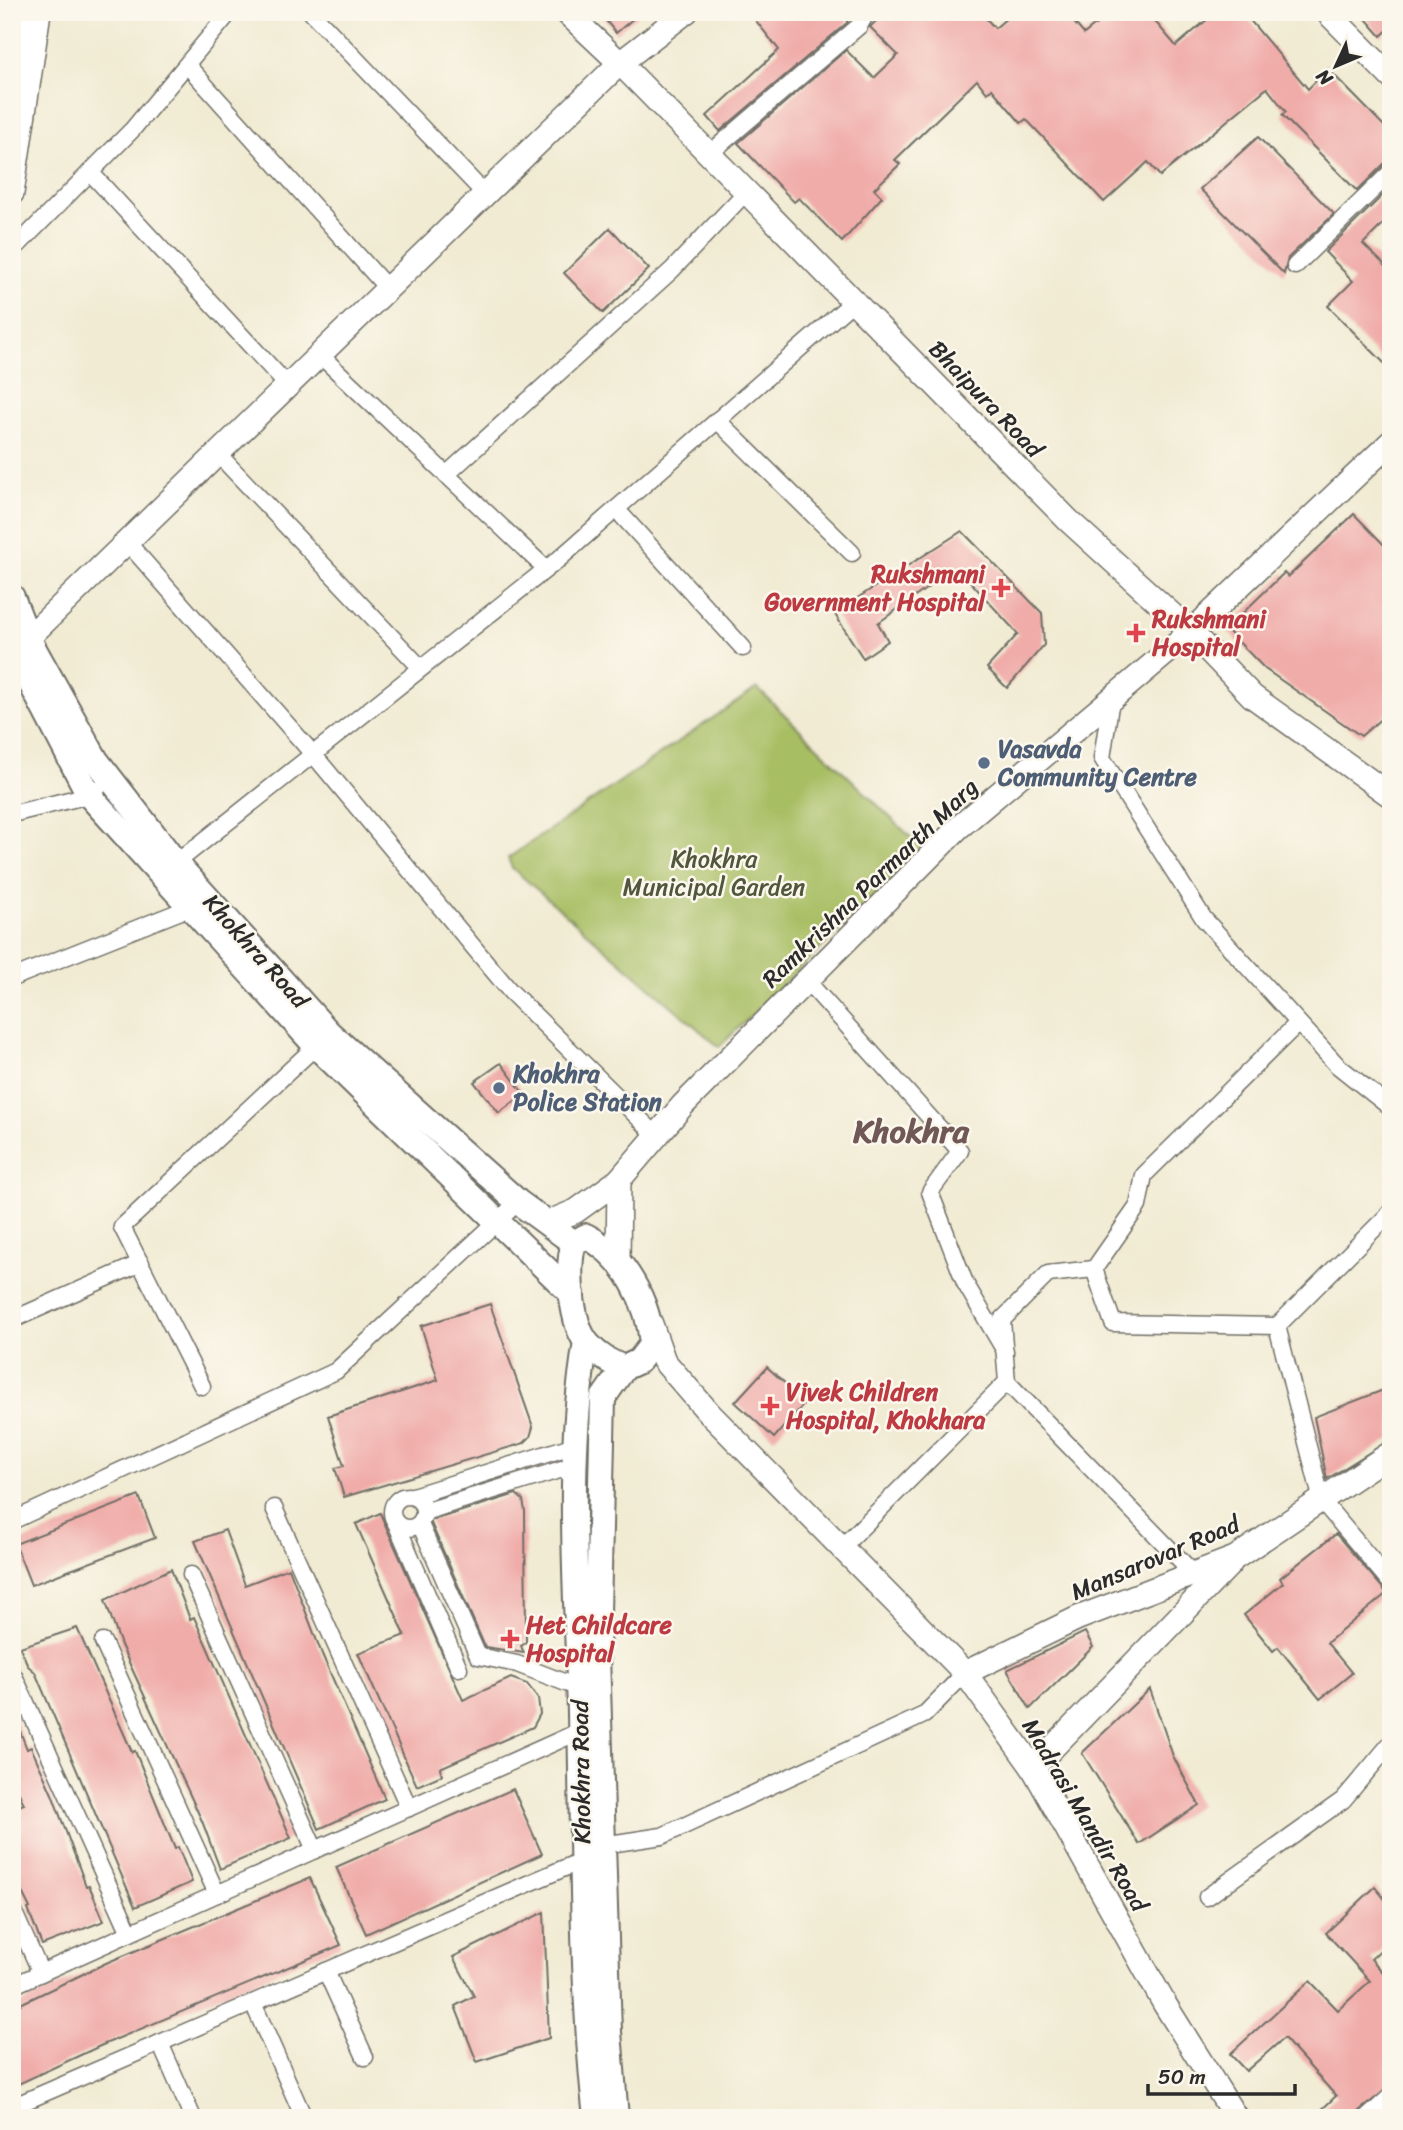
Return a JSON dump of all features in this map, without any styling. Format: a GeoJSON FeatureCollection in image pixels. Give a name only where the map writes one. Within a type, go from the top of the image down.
{"type":"FeatureCollection","features":[{"type":"Feature","properties":{"kind":"main road"},"geometry":{"type":"LineString","coordinates":[[12,64],[23,12]]}},
{"type":"Feature","properties":{"kind":"main road","name":"Khokhra Road"},"geometry":{"type":"LineString","coordinates":[[12,597],[20,643],[89,795],[316,1046],[572,1294]]}},
{"type":"Feature","properties":{"kind":"main road","name":"Khokhra Road"},"geometry":{"type":"LineString","coordinates":[[20,643],[96,760],[176,863],[330,1033],[517,1202],[574,1243]]}},
{"type":"Feature","properties":{"kind":"main road"},"geometry":{"type":"LineString","coordinates":[[632,1365],[604,1359],[586,1342],[572,1294],[568,1258],[574,1243],[586,1237],[600,1243],[618,1262],[650,1320]]}},
{"type":"Feature","properties":{"kind":"main road","name":"Khokhra Road"},"geometry":{"type":"LineString","coordinates":[[596,2118],[590,2067],[603,1398],[652,1344],[650,1320]]}},
{"type":"Feature","properties":{"kind":"main road","name":"Khokhra Road"},"geometry":{"type":"LineString","coordinates":[[586,1342],[577,1392],[575,1455],[580,1731],[616,2118]]}},
{"type":"Feature","properties":{"kind":"street"},"geometry":{"type":"LineString","coordinates":[[12,193],[39,12]]}},
{"type":"Feature","properties":{"kind":"street"},"geometry":{"type":"LineString","coordinates":[[12,251],[132,130],[230,12]]}},
{"type":"Feature","properties":{"kind":"street"},"geometry":{"type":"LineString","coordinates":[[311,12],[485,194]]}},
{"type":"Feature","properties":{"kind":"street","name":"Bhaipura Road"},"geometry":{"type":"LineString","coordinates":[[566,12],[620,63],[1069,521],[1191,632],[1252,696],[1391,796]]}},
{"type":"Feature","properties":{"kind":"street"},"geometry":{"type":"LineString","coordinates":[[20,643],[620,63],[686,12]]}},
{"type":"Feature","properties":{"kind":"street"},"geometry":{"type":"LineString","coordinates":[[709,154],[859,26],[867,12]]}},
{"type":"Feature","properties":{"kind":"street"},"geometry":{"type":"LineString","coordinates":[[1328,12],[1391,77]]}},
{"type":"Feature","properties":{"kind":"street"},"geometry":{"type":"LineString","coordinates":[[187,65],[388,289]]}},
{"type":"Feature","properties":{"kind":"street"},"geometry":{"type":"LineString","coordinates":[[90,172],[288,386]]}},
{"type":"Feature","properties":{"kind":"street"},"geometry":{"type":"LineString","coordinates":[[1295,266],[1391,172]]}},
{"type":"Feature","properties":{"kind":"street"},"geometry":{"type":"LineString","coordinates":[[446,475],[672,270],[746,192]]}},
{"type":"Feature","properties":{"kind":"street"},"geometry":{"type":"LineString","coordinates":[[176,863],[546,569],[853,301]]}},
{"type":"Feature","properties":{"kind":"street"},"geometry":{"type":"LineString","coordinates":[[320,355],[546,569]]}},
{"type":"Feature","properties":{"kind":"street"},"geometry":{"type":"LineString","coordinates":[[717,420],[852,553]]}},
{"type":"Feature","properties":{"kind":"street","name":"Ramkrishna Parmarth Marg"},"geometry":{"type":"LineString","coordinates":[[547,1223],[576,1211],[620,1180],[656,1135],[958,828],[1191,632],[1391,442]]}},
{"type":"Feature","properties":{"kind":"street"},"geometry":{"type":"LineString","coordinates":[[218,454],[421,668]]}},
{"type":"Feature","properties":{"kind":"street"},"geometry":{"type":"LineString","coordinates":[[616,509],[743,648]]}},
{"type":"Feature","properties":{"kind":"street"},"geometry":{"type":"LineString","coordinates":[[127,542],[313,754],[510,991],[656,1135]]}},
{"type":"Feature","properties":{"kind":"street"},"geometry":{"type":"LineString","coordinates":[[1111,699],[1102,758],[1204,919],[1337,1065],[1391,1108]]}},
{"type":"Feature","properties":{"kind":"street"},"geometry":{"type":"LineString","coordinates":[[12,814],[89,795],[111,779]]}},
{"type":"Feature","properties":{"kind":"street"},"geometry":{"type":"LineString","coordinates":[[12,978],[191,907]]}},
{"type":"Feature","properties":{"kind":"street"},"geometry":{"type":"LineString","coordinates":[[806,980],[960,1151],[930,1192],[964,1283],[1004,1351]]}},
{"type":"Feature","properties":{"kind":"street"},"geometry":{"type":"LineString","coordinates":[[1194,1574],[1007,1382],[1002,1320],[1048,1274],[1094,1269],[1138,1206],[1144,1175],[1297,1024]]}},
{"type":"Feature","properties":{"kind":"street"},"geometry":{"type":"LineString","coordinates":[[202,1386],[122,1227],[316,1046]]}},
{"type":"Feature","properties":{"kind":"street"},"geometry":{"type":"LineString","coordinates":[[618,1262],[620,1180]]}},
{"type":"Feature","properties":{"kind":"street"},"geometry":{"type":"LineString","coordinates":[[12,1521],[336,1371],[498,1223],[517,1202]]}},
{"type":"Feature","properties":{"kind":"street"},"geometry":{"type":"LineString","coordinates":[[1094,1269],[1113,1323],[1277,1326],[1391,1212]]}},
{"type":"Feature","properties":{"kind":"street"},"geometry":{"type":"LineString","coordinates":[[12,1320],[141,1264]]}},
{"type":"Feature","properties":{"kind":"street"},"geometry":{"type":"LineString","coordinates":[[650,1320],[664,1361],[710,1414]]}},
{"type":"Feature","properties":{"kind":"street"},"geometry":{"type":"LineString","coordinates":[[1277,1326],[1322,1501],[1391,1583]]}},
{"type":"Feature","properties":{"kind":"street"},"geometry":{"type":"LineString","coordinates":[[632,1365],[710,1414]]}},
{"type":"Feature","properties":{"kind":"street"},"geometry":{"type":"LineString","coordinates":[[841,1548],[1007,1382]]}},
{"type":"Feature","properties":{"kind":"street","name":"Madrasi Mandir Road"},"geometry":{"type":"LineString","coordinates":[[710,1414],[965,1673],[1033,1768],[1164,2003],[1236,2118]]}},
{"type":"Feature","properties":{"kind":"street","name":"Mansarovar Road"},"geometry":{"type":"LineString","coordinates":[[965,1673],[1078,1618],[1236,1558],[1391,1453]]}},
{"type":"Feature","properties":{"kind":"street"},"geometry":{"type":"LineString","coordinates":[[459,1668],[396,1523],[393,1506],[401,1497],[575,1455]]}},
{"type":"Feature","properties":{"kind":"street"},"geometry":{"type":"LineString","coordinates":[[396,1523],[407,1528],[422,1518],[575,1455]]}},
{"type":"Feature","properties":{"kind":"street"},"geometry":{"type":"LineString","coordinates":[[413,1496],[419,1500],[422,1518],[478,1656],[517,1664],[579,1688]]}},
{"type":"Feature","properties":{"kind":"street"},"geometry":{"type":"LineString","coordinates":[[274,1508],[409,1808]]}},
{"type":"Feature","properties":{"kind":"street"},"geometry":{"type":"LineString","coordinates":[[1033,1768],[1236,1558]]}},
{"type":"Feature","properties":{"kind":"street"},"geometry":{"type":"LineString","coordinates":[[191,1575],[315,1850]]}},
{"type":"Feature","properties":{"kind":"street"},"geometry":{"type":"LineString","coordinates":[[103,1642],[217,1894]]}},
{"type":"Feature","properties":{"kind":"street"},"geometry":{"type":"LineString","coordinates":[[12,2107],[593,1853],[662,1836],[924,1715],[965,1673]]}},
{"type":"Feature","properties":{"kind":"street"},"geometry":{"type":"LineString","coordinates":[[14,1676],[130,1933]]}},
{"type":"Feature","properties":{"kind":"street"},"geometry":{"type":"LineString","coordinates":[[12,1986],[580,1731]]}},
{"type":"Feature","properties":{"kind":"street"},"geometry":{"type":"LineString","coordinates":[[1207,1897],[1343,1800],[1391,1742]]}},
{"type":"Feature","properties":{"kind":"street"},"geometry":{"type":"LineString","coordinates":[[12,1908],[41,1973]]}},
{"type":"Feature","properties":{"kind":"street"},"geometry":{"type":"LineString","coordinates":[[326,1971],[365,2057]]}},
{"type":"Feature","properties":{"kind":"street"},"geometry":{"type":"LineString","coordinates":[[253,2003],[304,2118]]}},
{"type":"Feature","properties":{"kind":"street"},"geometry":{"type":"LineString","coordinates":[[160,2043],[193,2118]]}},
{"type":"Feature","properties":{"kind":"street"},"geometry":{"type":"LineString","coordinates":[[1367,2118],[1391,2096]]}},
{"type":"Feature","properties":{"kind":"green space","name":"Khokhra Municipal Garden"},"geometry":{"type":"Polygon","coordinates":[[[757,688],[923,849],[719,1047],[512,868],[508,858],[757,688]]]}},
{"type":"Feature","properties":{"kind":"building"},"geometry":{"type":"Polygon","coordinates":[[[599,12],[641,12],[616,33],[599,12]]]}},
{"type":"Feature","properties":{"kind":"building"},"geometry":{"type":"Polygon","coordinates":[[[749,12],[839,12],[848,22],[720,131],[707,116],[779,50],[749,12]]]}},
{"type":"Feature","properties":{"kind":"building"},"geometry":{"type":"Polygon","coordinates":[[[885,12],[980,12],[995,28],[1014,12],[1065,12],[1084,34],[1111,12],[1147,12],[1176,46],[1216,12],[1243,12],[1308,89],[1328,69],[1391,133],[1391,162],[1384,164],[1357,191],[1282,115],[1286,112],[1267,88],[1160,176],[1148,162],[1104,202],[1026,119],[1021,123],[992,89],[987,93],[977,80],[895,160],[900,164],[874,189],[882,197],[842,242],[799,198],[794,202],[738,143],[846,50],[874,78],[898,55],[870,27],[885,12]]]}},
{"type":"Feature","properties":{"kind":"building"},"geometry":{"type":"Polygon","coordinates":[[[1360,12],[1391,12],[1391,27],[1381,36],[1360,12]]]}},
{"type":"Feature","properties":{"kind":"building"},"geometry":{"type":"Polygon","coordinates":[[[1258,137],[1334,214],[1288,258],[1284,274],[1200,189],[1258,137]]]}},
{"type":"Feature","properties":{"kind":"building"},"geometry":{"type":"Polygon","coordinates":[[[1391,187],[1391,216],[1363,244],[1391,271],[1391,370],[1328,306],[1353,281],[1325,252],[1391,187]]]}},
{"type":"Feature","properties":{"kind":"building"},"geometry":{"type":"Polygon","coordinates":[[[610,228],[649,269],[603,313],[564,273],[610,228]]]}},
{"type":"Feature","properties":{"kind":"building"},"geometry":{"type":"Polygon","coordinates":[[[1354,514],[1391,552],[1391,710],[1361,736],[1265,669],[1226,629],[1284,573],[1288,577],[1354,514]]]}},
{"type":"Feature","properties":{"kind":"building"},"geometry":{"type":"Polygon","coordinates":[[[962,531],[1042,613],[1044,645],[1007,688],[987,668],[1018,634],[957,567],[878,623],[888,641],[863,658],[834,613],[962,531]]]}},
{"type":"Feature","properties":{"kind":"building","name":"Khokhra Police Station"},"geometry":{"type":"Polygon","coordinates":[[[501,1063],[524,1094],[499,1113],[474,1082],[501,1063]]]}},
{"type":"Feature","properties":{"kind":"building"},"geometry":{"type":"Polygon","coordinates":[[[490,1304],[533,1427],[530,1437],[524,1443],[344,1497],[335,1468],[344,1466],[328,1416],[438,1380],[421,1326],[490,1304]]]}},
{"type":"Feature","properties":{"kind":"building"},"geometry":{"type":"Polygon","coordinates":[[[767,1367],[806,1402],[774,1438],[735,1402],[767,1367]]]}},
{"type":"Feature","properties":{"kind":"building"},"geometry":{"type":"Polygon","coordinates":[[[1391,1387],[1391,1439],[1327,1479],[1314,1417],[1391,1387]]]}},
{"type":"Feature","properties":{"kind":"building"},"geometry":{"type":"Polygon","coordinates":[[[516,1494],[523,1500],[525,1511],[526,1643],[521,1646],[524,1653],[485,1647],[430,1521],[516,1494]]]}},
{"type":"Feature","properties":{"kind":"building"},"geometry":{"type":"Polygon","coordinates":[[[139,1496],[155,1538],[31,1585],[15,1544],[139,1496]]]}},
{"type":"Feature","properties":{"kind":"building"},"geometry":{"type":"Polygon","coordinates":[[[380,1513],[463,1700],[511,1678],[527,1684],[538,1698],[540,1714],[533,1727],[440,1768],[442,1775],[417,1786],[358,1653],[405,1635],[356,1524],[380,1513]]]}},
{"type":"Feature","properties":{"kind":"building"},"geometry":{"type":"Polygon","coordinates":[[[225,1530],[245,1585],[289,1568],[322,1654],[385,1799],[319,1829],[195,1541],[225,1530]]]}},
{"type":"Feature","properties":{"kind":"building"},"geometry":{"type":"Polygon","coordinates":[[[1336,1534],[1387,1593],[1327,1643],[1352,1673],[1320,1699],[1278,1647],[1273,1651],[1244,1615],[1283,1583],[1280,1578],[1336,1534]]]}},
{"type":"Feature","properties":{"kind":"building"},"geometry":{"type":"Polygon","coordinates":[[[171,1569],[190,1619],[194,1617],[291,1838],[220,1869],[202,1821],[121,1645],[105,1600],[171,1569]]]}},
{"type":"Feature","properties":{"kind":"building"},"geometry":{"type":"Polygon","coordinates":[[[77,1628],[132,1752],[135,1751],[175,1849],[178,1847],[192,1882],[135,1907],[35,1672],[28,1666],[20,1647],[77,1628]]]}},
{"type":"Feature","properties":{"kind":"building"},"geometry":{"type":"Polygon","coordinates":[[[1085,1632],[1093,1647],[1030,1709],[1007,1670],[1085,1632]]]}},
{"type":"Feature","properties":{"kind":"building"},"geometry":{"type":"Polygon","coordinates":[[[1150,1689],[1173,1756],[1199,1805],[1139,1844],[1082,1753],[1150,1689]]]}},
{"type":"Feature","properties":{"kind":"building"},"geometry":{"type":"Polygon","coordinates":[[[13,1713],[27,1749],[31,1747],[52,1794],[86,1886],[89,1885],[104,1921],[42,1945],[28,1909],[30,1908],[12,1872],[12,1809],[24,1804],[12,1778],[13,1713]]]}},
{"type":"Feature","properties":{"kind":"building"},"geometry":{"type":"Polygon","coordinates":[[[513,1789],[542,1854],[366,1934],[336,1867],[513,1789]]]}},
{"type":"Feature","properties":{"kind":"building"},"geometry":{"type":"Polygon","coordinates":[[[310,1878],[341,1945],[100,2046],[12,2087],[12,2008],[106,1963],[310,1878]]]}},
{"type":"Feature","properties":{"kind":"building"},"geometry":{"type":"Polygon","coordinates":[[[1375,1887],[1391,1907],[1391,1940],[1371,1959],[1391,1981],[1391,2086],[1360,2110],[1357,2118],[1313,2118],[1336,2096],[1284,2038],[1246,2071],[1230,2054],[1310,1981],[1338,2010],[1370,1981],[1326,1933],[1375,1887]]]}},
{"type":"Feature","properties":{"kind":"building"},"geometry":{"type":"Polygon","coordinates":[[[544,1912],[549,2038],[477,2062],[455,2006],[474,1996],[453,1957],[544,1912]]]}},
{"type":"Feature","properties":{"kind":"place","name":"Rukshmani Government Hospital"},"geometry":{"type":"Point","coordinates":[1001,588]}},
{"type":"Feature","properties":{"kind":"place","name":"Rukshmani Hospital"},"geometry":{"type":"Point","coordinates":[1136,633]}},
{"type":"Feature","properties":{"kind":"place","name":"Vasavda Community Centre"},"geometry":{"type":"Point","coordinates":[984,763]}},
{"type":"Feature","properties":{"kind":"place","name":"Khokhra Police Station"},"geometry":{"type":"Point","coordinates":[499,1088]}},
{"type":"Feature","properties":{"kind":"place","name":"Vivek Children Hospital, Khokhara"},"geometry":{"type":"Point","coordinates":[770,1406]}},
{"type":"Feature","properties":{"kind":"place","name":"Het Childcare Hospital"},"geometry":{"type":"Point","coordinates":[510,1639]}},
{"type":"Feature","properties":{"kind":"district","name":"Khokhra"},"geometry":{"type":"Point","coordinates":[911,1131]}}]}
